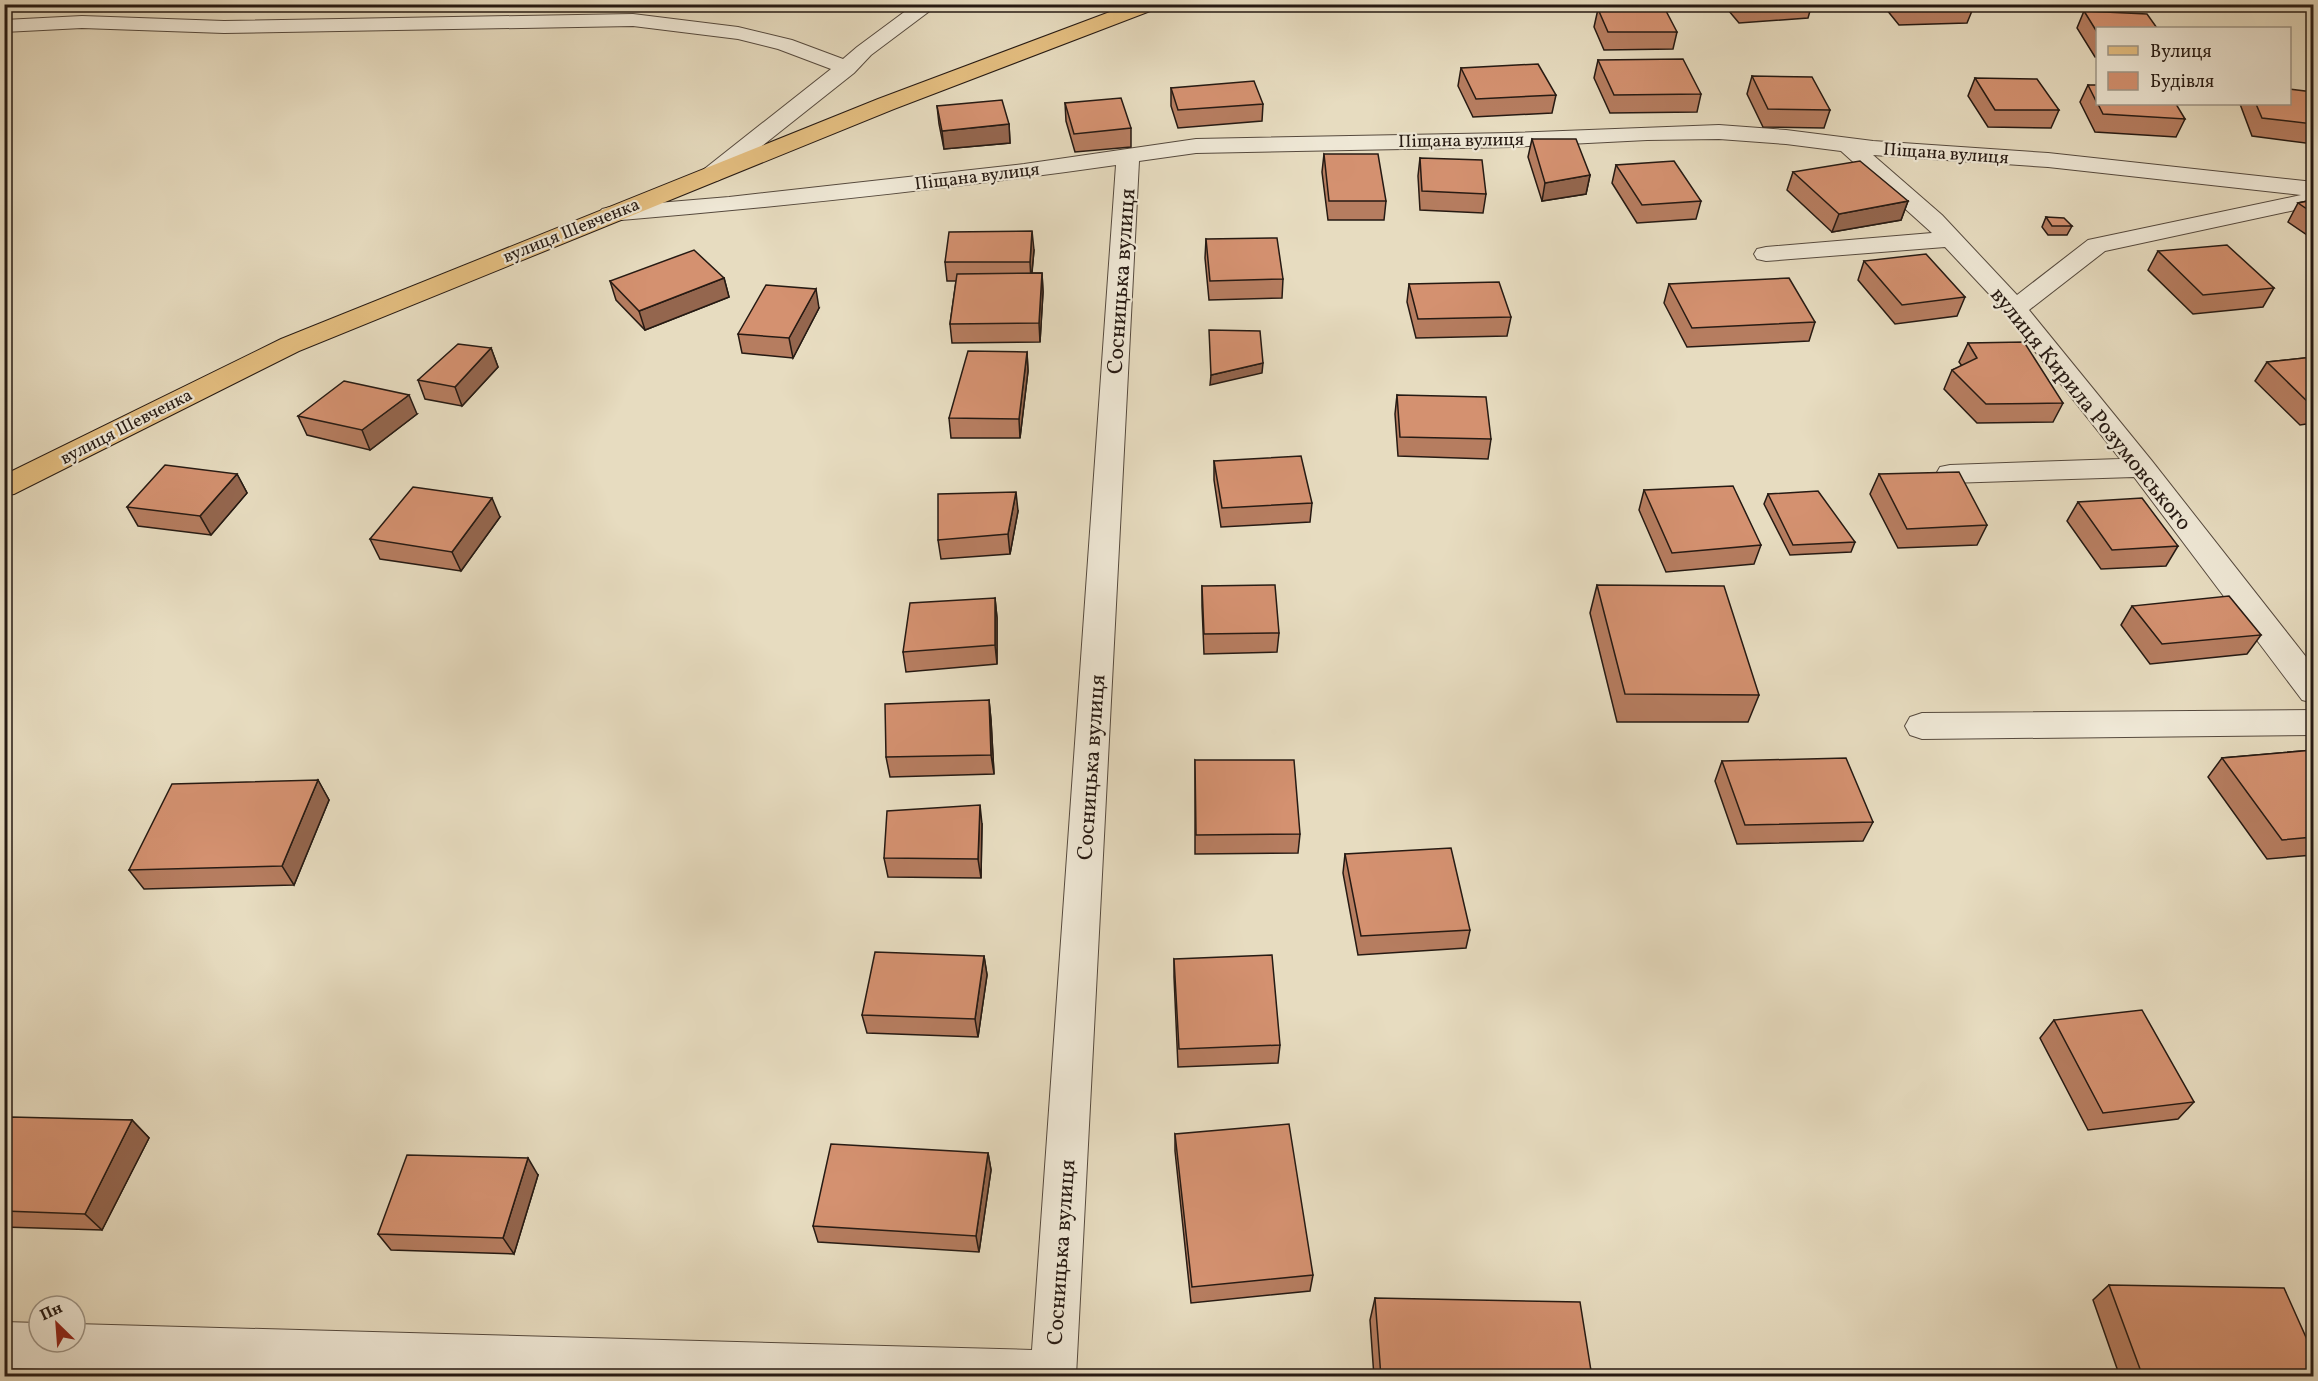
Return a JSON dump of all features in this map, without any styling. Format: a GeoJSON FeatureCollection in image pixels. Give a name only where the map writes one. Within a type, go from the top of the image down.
{"type":"FeatureCollection","features":[{"type":"Feature","properties":{"kind":"main road","name":"вулиця Шевченка"},"geometry":{"type":"LineString","coordinates":[[4,487],[290,345],[896,100],[1151,4]]}},
{"type":"Feature","properties":{"kind":"street"},"geometry":{"type":"LineString","coordinates":[[711,174],[846,69],[864,51],[922,9]]}},
{"type":"Feature","properties":{"kind":"street"},"geometry":{"type":"LineString","coordinates":[[4,27],[82,22],[224,27],[633,20],[738,33],[785,44],[846,69]]}},
{"type":"Feature","properties":{"kind":"street","name":"Піщана вулиця"},"geometry":{"type":"LineString","coordinates":[[610,214],[864,189],[1128,157],[1196,146],[1510,140],[1647,132],[1719,132],[1848,145],[2048,160],[2313,189]]}},
{"type":"Feature","properties":{"kind":"street","name":"вулиця Кирила Розумовського"},"geometry":{"type":"LineString","coordinates":[[1848,145],[1951,238],[2015,309],[2142,468],[2313,691]]}},
{"type":"Feature","properties":{"kind":"street","name":"Сосницька вулиця"},"geometry":{"type":"LineString","coordinates":[[1053,1375],[1128,157]]}},
{"type":"Feature","properties":{"kind":"street"},"geometry":{"type":"LineString","coordinates":[[2015,309],[2097,245],[2313,199]]}},
{"type":"Feature","properties":{"kind":"street"},"geometry":{"type":"LineString","coordinates":[[1766,254],[1951,238]]}},
{"type":"Feature","properties":{"kind":"street"},"geometry":{"type":"LineString","coordinates":[[1950,474],[2142,468]]}},
{"type":"Feature","properties":{"kind":"street"},"geometry":{"type":"LineString","coordinates":[[1922,726],[2313,722]]}},
{"type":"Feature","properties":{"kind":"street"},"geometry":{"type":"LineString","coordinates":[[4,1345],[1053,1375]]}},
{"type":"Feature","properties":{"kind":"building"},"geometry":{"type":"Polygon","coordinates":[[[1902,4],[1972,4],[1974,6],[1905,8],[1902,4]]]}},
{"type":"Feature","properties":{"kind":"building"},"geometry":{"type":"Polygon","coordinates":[[[1598,9],[1665,9],[1677,32],[1608,32],[1598,9]]]}},
{"type":"Feature","properties":{"kind":"building"},"geometry":{"type":"Polygon","coordinates":[[[2084,11],[2147,14],[2156,27],[2096,27],[2096,30],[2084,11]]]}},
{"type":"Feature","properties":{"kind":"building"},"geometry":{"type":"Polygon","coordinates":[[[1683,59],[1701,94],[1614,95],[1598,60],[1683,59]]]}},
{"type":"Feature","properties":{"kind":"building"},"geometry":{"type":"Polygon","coordinates":[[[1538,64],[1556,95],[1476,99],[1461,68],[1538,64]]]}},
{"type":"Feature","properties":{"kind":"building"},"geometry":{"type":"Polygon","coordinates":[[[1752,76],[1812,77],[1830,110],[1768,109],[1752,76]]]}},
{"type":"Feature","properties":{"kind":"building"},"geometry":{"type":"Polygon","coordinates":[[[1975,78],[2037,79],[2059,110],[1995,110],[1975,78]]]}},
{"type":"Feature","properties":{"kind":"building"},"geometry":{"type":"Polygon","coordinates":[[[1254,81],[1263,104],[1178,110],[1171,88],[1254,81]]]}},
{"type":"Feature","properties":{"kind":"building"},"geometry":{"type":"Polygon","coordinates":[[[2088,85],[2096,85],[2096,101],[2088,85]]]}},
{"type":"Feature","properties":{"kind":"building"},"geometry":{"type":"Polygon","coordinates":[[[2291,89],[2313,92],[2313,124],[2262,118],[2256,105],[2291,105],[2291,89]]]}},
{"type":"Feature","properties":{"kind":"building"},"geometry":{"type":"Polygon","coordinates":[[[1121,98],[1131,128],[1074,134],[1065,103],[1121,98]]]}},
{"type":"Feature","properties":{"kind":"building"},"geometry":{"type":"Polygon","coordinates":[[[1002,100],[1009,124],[942,131],[937,106],[1002,100]]]}},
{"type":"Feature","properties":{"kind":"building"},"geometry":{"type":"Polygon","coordinates":[[[2098,105],[2177,105],[2185,119],[2103,114],[2098,105]]]}},
{"type":"Feature","properties":{"kind":"building"},"geometry":{"type":"Polygon","coordinates":[[[1532,139],[1576,139],[1590,175],[1545,183],[1532,139]]]}},
{"type":"Feature","properties":{"kind":"building"},"geometry":{"type":"Polygon","coordinates":[[[1324,154],[1378,154],[1386,201],[1329,201],[1324,154]]]}},
{"type":"Feature","properties":{"kind":"building"},"geometry":{"type":"Polygon","coordinates":[[[1420,158],[1482,160],[1486,194],[1422,191],[1420,158]]]}},
{"type":"Feature","properties":{"kind":"building"},"geometry":{"type":"Polygon","coordinates":[[[1674,161],[1701,201],[1642,205],[1616,165],[1674,161]]]}},
{"type":"Feature","properties":{"kind":"building"},"geometry":{"type":"Polygon","coordinates":[[[1860,161],[1908,201],[1839,214],[1793,172],[1860,161]]]}},
{"type":"Feature","properties":{"kind":"building"},"geometry":{"type":"Polygon","coordinates":[[[2313,200],[2313,213],[2298,203],[2313,200]]]}},
{"type":"Feature","properties":{"kind":"building"},"geometry":{"type":"Polygon","coordinates":[[[2046,217],[2064,218],[2072,226],[2052,226],[2046,217]]]}},
{"type":"Feature","properties":{"kind":"building"},"geometry":{"type":"Polygon","coordinates":[[[1032,231],[1030,262],[945,262],[949,232],[1032,231]]]}},
{"type":"Feature","properties":{"kind":"building"},"geometry":{"type":"Polygon","coordinates":[[[1277,238],[1283,279],[1210,281],[1206,239],[1277,238]]]}},
{"type":"Feature","properties":{"kind":"building"},"geometry":{"type":"Polygon","coordinates":[[[2227,245],[2274,288],[2203,295],[2158,251],[2227,245]]]}},
{"type":"Feature","properties":{"kind":"building"},"geometry":{"type":"Polygon","coordinates":[[[694,250],[724,278],[639,311],[610,281],[694,250]]]}},
{"type":"Feature","properties":{"kind":"building"},"geometry":{"type":"Polygon","coordinates":[[[1926,254],[1965,297],[1902,305],[1864,261],[1926,254]]]}},
{"type":"Feature","properties":{"kind":"building"},"geometry":{"type":"Polygon","coordinates":[[[1042,273],[1039,323],[950,324],[957,274],[1042,273]]]}},
{"type":"Feature","properties":{"kind":"building"},"geometry":{"type":"Polygon","coordinates":[[[1789,278],[1815,322],[1692,328],[1669,284],[1789,278]]]}},
{"type":"Feature","properties":{"kind":"building"},"geometry":{"type":"Polygon","coordinates":[[[1499,282],[1511,317],[1418,319],[1409,284],[1499,282]]]}},
{"type":"Feature","properties":{"kind":"building"},"geometry":{"type":"Polygon","coordinates":[[[766,285],[816,289],[789,338],[738,334],[766,285]]]}},
{"type":"Feature","properties":{"kind":"building"},"geometry":{"type":"Polygon","coordinates":[[[1209,330],[1260,331],[1263,363],[1211,375],[1209,330]]]}},
{"type":"Feature","properties":{"kind":"building"},"geometry":{"type":"Polygon","coordinates":[[[2024,342],[2063,403],[1986,404],[1952,370],[1977,358],[1968,343],[2024,342]]]}},
{"type":"Feature","properties":{"kind":"building"},"geometry":{"type":"Polygon","coordinates":[[[458,344],[491,348],[455,387],[418,380],[458,344]]]}},
{"type":"Feature","properties":{"kind":"building"},"geometry":{"type":"Polygon","coordinates":[[[968,351],[1027,352],[1019,419],[949,418],[968,351]]]}},
{"type":"Feature","properties":{"kind":"building"},"geometry":{"type":"Polygon","coordinates":[[[2313,357],[2313,405],[2312,406],[2267,362],[2313,357]]]}},
{"type":"Feature","properties":{"kind":"building"},"geometry":{"type":"Polygon","coordinates":[[[344,381],[409,395],[362,430],[298,416],[344,381]]]}},
{"type":"Feature","properties":{"kind":"building"},"geometry":{"type":"Polygon","coordinates":[[[1397,395],[1486,397],[1491,439],[1400,437],[1397,395]]]}},
{"type":"Feature","properties":{"kind":"building"},"geometry":{"type":"Polygon","coordinates":[[[1301,456],[1312,503],[1222,508],[1214,461],[1301,456]]]}},
{"type":"Feature","properties":{"kind":"building"},"geometry":{"type":"Polygon","coordinates":[[[165,465],[237,474],[200,516],[127,507],[165,465]]]}},
{"type":"Feature","properties":{"kind":"building"},"geometry":{"type":"Polygon","coordinates":[[[1959,472],[1987,525],[1907,529],[1879,474],[1959,472]]]}},
{"type":"Feature","properties":{"kind":"building"},"geometry":{"type":"Polygon","coordinates":[[[1733,486],[1761,545],[1672,553],[1644,490],[1733,486]]]}},
{"type":"Feature","properties":{"kind":"building"},"geometry":{"type":"Polygon","coordinates":[[[413,487],[492,498],[452,552],[370,539],[413,487]]]}},
{"type":"Feature","properties":{"kind":"building"},"geometry":{"type":"Polygon","coordinates":[[[1818,491],[1855,542],[1793,545],[1768,494],[1818,491]]]}},
{"type":"Feature","properties":{"kind":"building"},"geometry":{"type":"Polygon","coordinates":[[[1016,492],[1008,534],[938,540],[938,494],[1016,492]]]}},
{"type":"Feature","properties":{"kind":"building"},"geometry":{"type":"Polygon","coordinates":[[[2142,498],[2178,546],[2112,550],[2078,502],[2142,498]]]}},
{"type":"Feature","properties":{"kind":"building"},"geometry":{"type":"Polygon","coordinates":[[[1275,585],[1279,633],[1204,634],[1202,586],[1275,585]]]}},
{"type":"Feature","properties":{"kind":"building"},"geometry":{"type":"Polygon","coordinates":[[[1597,585],[1724,586],[1759,695],[1625,694],[1597,585]]]}},
{"type":"Feature","properties":{"kind":"building"},"geometry":{"type":"Polygon","coordinates":[[[2229,596],[2261,635],[2162,644],[2132,606],[2229,596]]]}},
{"type":"Feature","properties":{"kind":"building"},"geometry":{"type":"Polygon","coordinates":[[[995,598],[995,645],[903,652],[910,603],[995,598]]]}},
{"type":"Feature","properties":{"kind":"building"},"geometry":{"type":"Polygon","coordinates":[[[989,700],[991,755],[886,757],[885,704],[989,700]]]}},
{"type":"Feature","properties":{"kind":"building"},"geometry":{"type":"Polygon","coordinates":[[[2313,750],[2313,837],[2282,840],[2222,758],[2313,750]]]}},
{"type":"Feature","properties":{"kind":"building"},"geometry":{"type":"Polygon","coordinates":[[[1846,758],[1873,822],[1745,825],[1722,761],[1846,758]]]}},
{"type":"Feature","properties":{"kind":"building"},"geometry":{"type":"Polygon","coordinates":[[[1195,760],[1294,760],[1300,834],[1196,835],[1195,760]]]}},
{"type":"Feature","properties":{"kind":"building"},"geometry":{"type":"Polygon","coordinates":[[[318,780],[282,866],[129,870],[172,784],[318,780]]]}},
{"type":"Feature","properties":{"kind":"building"},"geometry":{"type":"Polygon","coordinates":[[[980,805],[978,859],[884,858],[887,811],[980,805]]]}},
{"type":"Feature","properties":{"kind":"building"},"geometry":{"type":"Polygon","coordinates":[[[1451,848],[1470,930],[1361,936],[1345,854],[1451,848]]]}},
{"type":"Feature","properties":{"kind":"building"},"geometry":{"type":"Polygon","coordinates":[[[875,952],[984,956],[975,1019],[862,1015],[875,952]]]}},
{"type":"Feature","properties":{"kind":"building"},"geometry":{"type":"Polygon","coordinates":[[[1272,955],[1280,1045],[1179,1049],[1174,959],[1272,955]]]}},
{"type":"Feature","properties":{"kind":"building"},"geometry":{"type":"Polygon","coordinates":[[[2142,1010],[2194,1102],[2103,1113],[2054,1020],[2142,1010]]]}},
{"type":"Feature","properties":{"kind":"building"},"geometry":{"type":"Polygon","coordinates":[[[11,1117],[132,1120],[85,1214],[4,1211],[4,1129],[11,1117]]]}},
{"type":"Feature","properties":{"kind":"building"},"geometry":{"type":"Polygon","coordinates":[[[1289,1124],[1313,1275],[1192,1287],[1175,1134],[1289,1124]]]}},
{"type":"Feature","properties":{"kind":"building"},"geometry":{"type":"Polygon","coordinates":[[[831,1144],[988,1153],[976,1236],[813,1226],[831,1144]]]}},
{"type":"Feature","properties":{"kind":"building"},"geometry":{"type":"Polygon","coordinates":[[[407,1155],[528,1158],[503,1238],[378,1234],[407,1155]]]}},
{"type":"Feature","properties":{"kind":"building"},"geometry":{"type":"Polygon","coordinates":[[[2109,1285],[2284,1288],[2313,1353],[2313,1377],[2143,1377],[2109,1285]]]}},
{"type":"Feature","properties":{"kind":"building"},"geometry":{"type":"Polygon","coordinates":[[[1375,1298],[1580,1302],[1592,1377],[1381,1377],[1375,1298]]]}}]}
